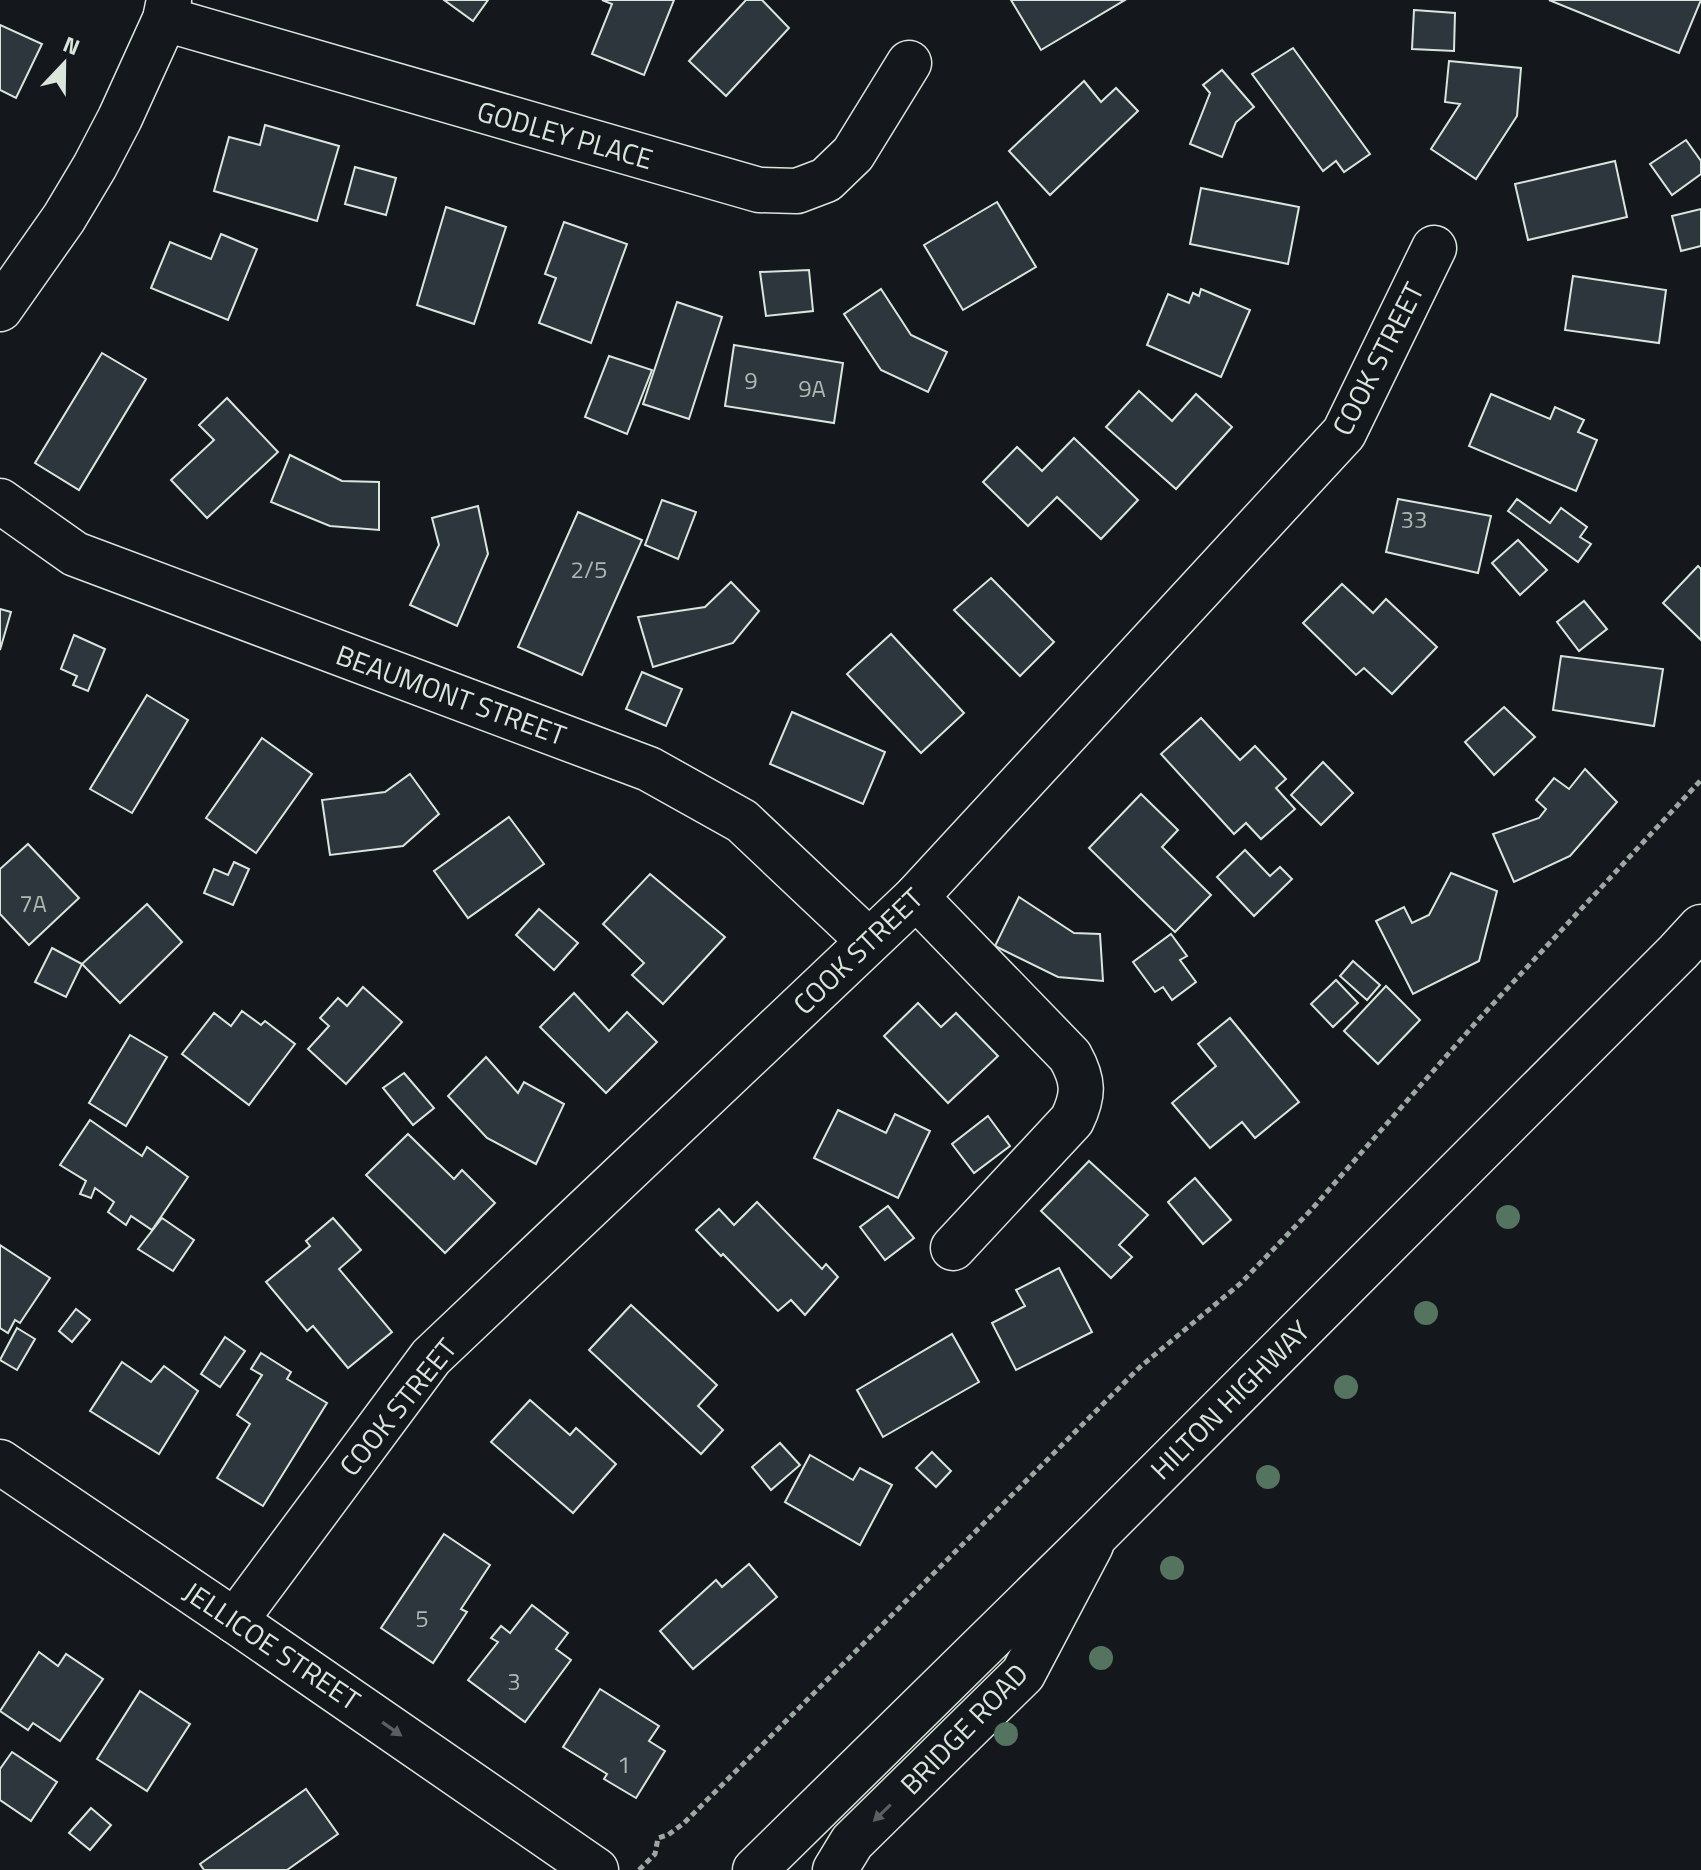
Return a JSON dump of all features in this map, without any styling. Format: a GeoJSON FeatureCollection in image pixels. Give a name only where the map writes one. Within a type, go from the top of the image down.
{"type":"FeatureCollection","features":[{"type":"Feature","properties":{"kind":"main road","name":"GODLEY PLACE"},"geometry":{"type":"LineString","coordinates":[[167,10],[759,190],[797,191],[826,180],[853,154],[909,63]]}},
{"type":"Feature","properties":{"kind":"main road"},"geometry":{"type":"LineString","coordinates":[[0,309],[64,218],[95,166],[120,118],[167,10]]}},
{"type":"Feature","properties":{"kind":"main road","name":"COOK STREET"},"geometry":{"type":"LineString","coordinates":[[235,1621],[431,1357],[916,897],[1344,433],[1434,248]]}},
{"type":"Feature","properties":{"kind":"main road","name":"BEAUMONT STREET"},"geometry":{"type":"LineString","coordinates":[[0,501],[75,554],[649,769],[742,821],[869,941]]}},
{"type":"Feature","properties":{"kind":"main road"},"geometry":{"type":"LineString","coordinates":[[916,897],[1070,1056],[1082,1086],[1072,1120],[953,1248]]}},
{"type":"Feature","properties":{"kind":"main road","name":"HILTON HIGHWAY"},"geometry":{"type":"LineString","coordinates":[[755,1870],[1098,1533],[1701,927]]}},
{"type":"Feature","properties":{"kind":"main road","name":"JELLICOE STREET"},"geometry":{"type":"LineString","coordinates":[[0,1462],[235,1621],[551,1851],[596,1870]]}},
{"type":"Feature","properties":{"kind":"main road","name":"BRIDGE ROAD"},"geometry":{"type":"LineString","coordinates":[[835,1870],[852,1842],[1023,1674],[1098,1533]]}},
{"type":"Feature","properties":{"kind":"path"},"geometry":{"type":"LineString","coordinates":[[638,1870],[655,1854],[658,1838],[684,1823],[1140,1367],[1241,1283],[1311,1210],[1478,1020],[1701,780]]}},
{"type":"Feature","properties":{"kind":"building"},"geometry":{"type":"Polygon","coordinates":[[[444,0],[488,0],[473,21],[444,0]]]}},
{"type":"Feature","properties":{"kind":"building"},"geometry":{"type":"Polygon","coordinates":[[[602,0],[674,0],[644,75],[592,54],[612,4],[602,0]]]}},
{"type":"Feature","properties":{"kind":"building"},"geometry":{"type":"Polygon","coordinates":[[[746,0],[762,0],[789,28],[726,96],[689,61],[746,0]]]}},
{"type":"Feature","properties":{"kind":"building"},"geometry":{"type":"Polygon","coordinates":[[[1011,0],[1125,0],[1041,50],[1011,0]]]}},
{"type":"Feature","properties":{"kind":"building"},"geometry":{"type":"Polygon","coordinates":[[[1549,0],[1701,0],[1679,53],[1549,0]]]}},
{"type":"Feature","properties":{"kind":"building"},"geometry":{"type":"Polygon","coordinates":[[[1414,10],[1455,13],[1454,51],[1412,49],[1414,10]]]}},
{"type":"Feature","properties":{"kind":"building"},"geometry":{"type":"Polygon","coordinates":[[[0,25],[42,44],[16,98],[0,90],[0,25]]]}},
{"type":"Feature","properties":{"kind":"building"},"geometry":{"type":"Polygon","coordinates":[[[1293,48],[1370,154],[1344,172],[1336,161],[1323,171],[1252,74],[1293,48]]]}},
{"type":"Feature","properties":{"kind":"building"},"geometry":{"type":"Polygon","coordinates":[[[1449,61],[1521,68],[1517,116],[1476,179],[1431,149],[1460,104],[1445,102],[1449,61]]]}},
{"type":"Feature","properties":{"kind":"building"},"geometry":{"type":"Polygon","coordinates":[[[1222,70],[1254,107],[1236,122],[1222,157],[1190,144],[1210,93],[1203,85],[1222,70]]]}},
{"type":"Feature","properties":{"kind":"building"},"geometry":{"type":"Polygon","coordinates":[[[1084,81],[1101,102],[1116,88],[1138,111],[1050,195],[1009,151],[1084,81]]]}},
{"type":"Feature","properties":{"kind":"building"},"geometry":{"type":"Polygon","coordinates":[[[265,125],[339,146],[317,221],[214,191],[229,137],[260,145],[265,125]]]}},
{"type":"Feature","properties":{"kind":"building"},"geometry":{"type":"Polygon","coordinates":[[[1686,140],[1701,161],[1701,174],[1672,195],[1650,164],[1686,140]]]}},
{"type":"Feature","properties":{"kind":"building"},"geometry":{"type":"Polygon","coordinates":[[[1615,161],[1627,217],[1528,240],[1515,184],[1615,161]]]}},
{"type":"Feature","properties":{"kind":"building"},"geometry":{"type":"Polygon","coordinates":[[[355,167],[396,178],[386,215],[345,204],[355,167]]]}},
{"type":"Feature","properties":{"kind":"building"},"geometry":{"type":"Polygon","coordinates":[[[1201,188],[1299,207],[1288,264],[1190,244],[1201,188]]]}},
{"type":"Feature","properties":{"kind":"building"},"geometry":{"type":"Polygon","coordinates":[[[997,202],[1036,267],[963,310],[924,245],[997,202]]]}},
{"type":"Feature","properties":{"kind":"building"},"geometry":{"type":"Polygon","coordinates":[[[446,207],[506,227],[474,324],[417,305],[446,207]]]}},
{"type":"Feature","properties":{"kind":"building"},"geometry":{"type":"Polygon","coordinates":[[[1701,209],[1701,246],[1681,251],[1672,216],[1701,209]]]}},
{"type":"Feature","properties":{"kind":"building"},"geometry":{"type":"Polygon","coordinates":[[[564,222],[627,244],[591,343],[539,323],[556,278],[545,274],[564,222]]]}},
{"type":"Feature","properties":{"kind":"building"},"geometry":{"type":"Polygon","coordinates":[[[221,234],[257,249],[228,320],[151,288],[170,242],[211,259],[221,234]]]}},
{"type":"Feature","properties":{"kind":"building"},"geometry":{"type":"Polygon","coordinates":[[[809,270],[813,311],[766,316],[760,272],[809,270]]]}},
{"type":"Feature","properties":{"kind":"building"},"geometry":{"type":"Polygon","coordinates":[[[1573,276],[1666,290],[1659,343],[1565,330],[1573,276]]]}},
{"type":"Feature","properties":{"kind":"building"},"geometry":{"type":"Polygon","coordinates":[[[881,289],[911,335],[947,352],[928,392],[881,370],[844,314],[881,289]]]}},
{"type":"Feature","properties":{"kind":"building"},"geometry":{"type":"Polygon","coordinates":[[[1201,289],[1250,310],[1221,377],[1147,345],[1168,294],[1189,303],[1193,293],[1199,296],[1201,289]]]}},
{"type":"Feature","properties":{"kind":"building"},"geometry":{"type":"Polygon","coordinates":[[[677,302],[722,317],[689,419],[643,404],[677,302]]]}},
{"type":"Feature","properties":{"kind":"building"},"geometry":{"type":"Polygon","coordinates":[[[734,345],[843,363],[834,423],[725,406],[734,345]]]}},
{"type":"Feature","properties":{"kind":"building"},"geometry":{"type":"Polygon","coordinates":[[[102,353],[146,379],[79,490],[35,463],[102,353]]]}},
{"type":"Feature","properties":{"kind":"building"},"geometry":{"type":"Polygon","coordinates":[[[609,356],[652,370],[627,434],[585,417],[609,356]]]}},
{"type":"Feature","properties":{"kind":"building"},"geometry":{"type":"Polygon","coordinates":[[[1139,391],[1172,421],[1196,394],[1232,427],[1176,489],[1106,427],[1139,391]]]}},
{"type":"Feature","properties":{"kind":"building"},"geometry":{"type":"Polygon","coordinates":[[[1491,394],[1550,419],[1555,407],[1584,420],[1578,432],[1597,440],[1576,491],[1469,446],[1491,394]]]}},
{"type":"Feature","properties":{"kind":"building"},"geometry":{"type":"Polygon","coordinates":[[[227,398],[278,452],[207,518],[171,480],[214,440],[199,425],[227,398]]]}},
{"type":"Feature","properties":{"kind":"building"},"geometry":{"type":"Polygon","coordinates":[[[1074,438],[1138,500],[1101,539],[1057,497],[1028,526],[983,482],[1017,447],[1042,471],[1074,438]]]}},
{"type":"Feature","properties":{"kind":"building"},"geometry":{"type":"Polygon","coordinates":[[[290,455],[342,481],[379,482],[379,530],[330,526],[271,502],[290,455]]]}},
{"type":"Feature","properties":{"kind":"building"},"geometry":{"type":"Polygon","coordinates":[[[1398,499],[1491,516],[1478,573],[1386,552],[1398,499]]]}},
{"type":"Feature","properties":{"kind":"building"},"geometry":{"type":"Polygon","coordinates":[[[1517,499],[1550,523],[1561,508],[1587,527],[1580,537],[1591,544],[1578,562],[1508,511],[1517,499]]]}},
{"type":"Feature","properties":{"kind":"building"},"geometry":{"type":"Polygon","coordinates":[[[662,500],[696,512],[678,559],[645,545],[662,500]]]}},
{"type":"Feature","properties":{"kind":"building"},"geometry":{"type":"Polygon","coordinates":[[[478,506],[488,554],[457,626],[410,605],[439,545],[432,518],[478,506]]]}},
{"type":"Feature","properties":{"kind":"building"},"geometry":{"type":"Polygon","coordinates":[[[578,512],[642,540],[582,675],[518,647],[578,512]]]}},
{"type":"Feature","properties":{"kind":"building"},"geometry":{"type":"Polygon","coordinates":[[[1518,540],[1547,570],[1520,595],[1492,563],[1518,540]]]}},
{"type":"Feature","properties":{"kind":"building"},"geometry":{"type":"Polygon","coordinates":[[[1698,566],[1701,569],[1701,640],[1663,603],[1698,566]]]}},
{"type":"Feature","properties":{"kind":"building"},"geometry":{"type":"Polygon","coordinates":[[[991,578],[1054,642],[1020,676],[954,610],[991,578]]]}},
{"type":"Feature","properties":{"kind":"building"},"geometry":{"type":"Polygon","coordinates":[[[731,582],[759,611],[733,643],[653,667],[638,617],[705,607],[731,582]]]}},
{"type":"Feature","properties":{"kind":"building"},"geometry":{"type":"Polygon","coordinates":[[[1342,584],[1373,613],[1386,599],[1437,647],[1392,694],[1364,668],[1356,675],[1303,623],[1342,584]]]}},
{"type":"Feature","properties":{"kind":"building"},"geometry":{"type":"Polygon","coordinates":[[[1584,601],[1607,629],[1579,651],[1557,622],[1584,601]]]}},
{"type":"Feature","properties":{"kind":"building"},"geometry":{"type":"Polygon","coordinates":[[[0,609],[11,612],[0,650],[0,609]]]}},
{"type":"Feature","properties":{"kind":"building"},"geometry":{"type":"Polygon","coordinates":[[[891,634],[964,713],[921,753],[847,674],[891,634]]]}},
{"type":"Feature","properties":{"kind":"building"},"geometry":{"type":"Polygon","coordinates":[[[74,635],[105,649],[88,691],[73,685],[77,676],[61,669],[74,635]]]}},
{"type":"Feature","properties":{"kind":"building"},"geometry":{"type":"Polygon","coordinates":[[[1561,656],[1663,669],[1654,726],[1553,710],[1561,656]]]}},
{"type":"Feature","properties":{"kind":"building"},"geometry":{"type":"Polygon","coordinates":[[[642,672],[682,689],[666,726],[626,709],[642,672]]]}},
{"type":"Feature","properties":{"kind":"building"},"geometry":{"type":"Polygon","coordinates":[[[147,695],[188,720],[132,813],[90,789],[147,695]]]}},
{"type":"Feature","properties":{"kind":"building"},"geometry":{"type":"Polygon","coordinates":[[[1504,707],[1535,737],[1494,775],[1465,742],[1504,707]]]}},
{"type":"Feature","properties":{"kind":"building"},"geometry":{"type":"Polygon","coordinates":[[[792,712],[885,752],[863,804],[770,764],[792,712]]]}},
{"type":"Feature","properties":{"kind":"building"},"geometry":{"type":"Polygon","coordinates":[[[1201,718],[1240,760],[1255,746],[1286,779],[1276,788],[1295,809],[1261,839],[1246,823],[1234,834],[1161,754],[1201,718]]]}},
{"type":"Feature","properties":{"kind":"building"},"geometry":{"type":"Polygon","coordinates":[[[262,738],[312,774],[256,853],[206,818],[262,738]]]}},
{"type":"Feature","properties":{"kind":"building"},"geometry":{"type":"Polygon","coordinates":[[[1323,762],[1353,793],[1321,825],[1291,795],[1323,762]]]}},
{"type":"Feature","properties":{"kind":"building"},"geometry":{"type":"Polygon","coordinates":[[[1585,769],[1617,802],[1570,856],[1514,882],[1493,834],[1539,818],[1546,809],[1536,800],[1554,778],[1569,789],[1585,769]]]}},
{"type":"Feature","properties":{"kind":"building"},"geometry":{"type":"Polygon","coordinates":[[[410,774],[439,814],[403,846],[330,855],[322,800],[385,792],[410,774]]]}},
{"type":"Feature","properties":{"kind":"building"},"geometry":{"type":"Polygon","coordinates":[[[1141,794],[1178,830],[1162,847],[1211,895],[1175,932],[1089,848],[1141,794]]]}},
{"type":"Feature","properties":{"kind":"building"},"geometry":{"type":"Polygon","coordinates":[[[509,817],[544,864],[468,918],[434,871],[509,817]]]}},
{"type":"Feature","properties":{"kind":"building"},"geometry":{"type":"Polygon","coordinates":[[[28,844],[79,898],[29,945],[0,914],[0,869],[28,844]]]}},
{"type":"Feature","properties":{"kind":"building"},"geometry":{"type":"Polygon","coordinates":[[[1245,850],[1270,876],[1280,867],[1292,879],[1254,916],[1217,877],[1245,850]]]}},
{"type":"Feature","properties":{"kind":"building"},"geometry":{"type":"Polygon","coordinates":[[[234,862],[249,869],[233,905],[204,893],[214,869],[228,875],[234,862]]]}},
{"type":"Feature","properties":{"kind":"building"},"geometry":{"type":"Polygon","coordinates":[[[1451,873],[1497,891],[1479,961],[1413,994],[1376,921],[1404,907],[1412,923],[1429,915],[1451,873]]]}},
{"type":"Feature","properties":{"kind":"building"},"geometry":{"type":"Polygon","coordinates":[[[650,874],[725,937],[663,1004],[632,975],[644,963],[603,924],[650,874]]]}},
{"type":"Feature","properties":{"kind":"building"},"geometry":{"type":"Polygon","coordinates":[[[1019,897],[1074,933],[1100,934],[1103,981],[1058,977],[995,946],[1019,897]]]}},
{"type":"Feature","properties":{"kind":"building"},"geometry":{"type":"Polygon","coordinates":[[[147,904],[182,942],[120,1003],[82,964],[147,904]]]}},
{"type":"Feature","properties":{"kind":"building"},"geometry":{"type":"Polygon","coordinates":[[[539,909],[578,943],[554,970],[516,935],[539,909]]]}},
{"type":"Feature","properties":{"kind":"building"},"geometry":{"type":"Polygon","coordinates":[[[1171,934],[1187,956],[1180,960],[1196,982],[1172,1000],[1163,987],[1155,992],[1133,962],[1171,934]]]}},
{"type":"Feature","properties":{"kind":"building"},"geometry":{"type":"Polygon","coordinates":[[[52,948],[82,964],[66,997],[35,982],[52,948]]]}},
{"type":"Feature","properties":{"kind":"building"},"geometry":{"type":"Polygon","coordinates":[[[1353,961],[1380,985],[1367,1000],[1340,976],[1353,961]]]}},
{"type":"Feature","properties":{"kind":"building"},"geometry":{"type":"Polygon","coordinates":[[[1336,980],[1358,1003],[1333,1027],[1311,1004],[1336,980]]]}},
{"type":"Feature","properties":{"kind":"building"},"geometry":{"type":"Polygon","coordinates":[[[1386,986],[1420,1020],[1378,1064],[1344,1031],[1386,986]]]}},
{"type":"Feature","properties":{"kind":"building"},"geometry":{"type":"Polygon","coordinates":[[[363,987],[402,1022],[346,1084],[308,1049],[329,1026],[320,1018],[338,998],[347,1006],[363,987]]]}},
{"type":"Feature","properties":{"kind":"building"},"geometry":{"type":"Polygon","coordinates":[[[574,993],[609,1031],[627,1012],[657,1042],[606,1093],[540,1027],[574,993]]]}},
{"type":"Feature","properties":{"kind":"building"},"geometry":{"type":"Polygon","coordinates":[[[918,1003],[941,1027],[956,1013],[998,1056],[948,1103],[884,1036],[918,1003]]]}},
{"type":"Feature","properties":{"kind":"building"},"geometry":{"type":"Polygon","coordinates":[[[242,1011],[261,1025],[265,1021],[295,1044],[249,1105],[182,1054],[214,1013],[231,1026],[242,1011]]]}},
{"type":"Feature","properties":{"kind":"building"},"geometry":{"type":"Polygon","coordinates":[[[1230,1018],[1299,1102],[1255,1138],[1242,1122],[1210,1148],[1172,1103],[1216,1066],[1198,1044],[1230,1018]]]}},
{"type":"Feature","properties":{"kind":"building"},"geometry":{"type":"Polygon","coordinates":[[[130,1035],[167,1057],[126,1126],[89,1103],[130,1035]]]}},
{"type":"Feature","properties":{"kind":"building"},"geometry":{"type":"Polygon","coordinates":[[[486,1057],[518,1093],[524,1082],[564,1104],[536,1164],[487,1138],[448,1096],[486,1057]]]}},
{"type":"Feature","properties":{"kind":"building"},"geometry":{"type":"Polygon","coordinates":[[[404,1073],[434,1108],[413,1125],[383,1088],[404,1073]]]}},
{"type":"Feature","properties":{"kind":"building"},"geometry":{"type":"Polygon","coordinates":[[[838,1110],[886,1133],[895,1114],[930,1131],[898,1198],[814,1158],[838,1110]]]}},
{"type":"Feature","properties":{"kind":"building"},"geometry":{"type":"Polygon","coordinates":[[[988,1116],[1010,1146],[974,1173],[952,1144],[988,1116]]]}},
{"type":"Feature","properties":{"kind":"building"},"geometry":{"type":"Polygon","coordinates":[[[90,1120],[142,1156],[147,1147],[188,1177],[152,1230],[131,1216],[126,1225],[108,1212],[114,1202],[95,1188],[91,1198],[80,1194],[86,1181],[60,1165],[90,1120]]]}},
{"type":"Feature","properties":{"kind":"building"},"geometry":{"type":"Polygon","coordinates":[[[408,1134],[454,1179],[462,1170],[495,1203],[445,1253],[366,1175],[408,1134]]]}},
{"type":"Feature","properties":{"kind":"building"},"geometry":{"type":"Polygon","coordinates":[[[1089,1161],[1148,1215],[1119,1245],[1132,1257],[1111,1278],[1041,1211],[1089,1161]]]}},
{"type":"Feature","properties":{"kind":"building"},"geometry":{"type":"Polygon","coordinates":[[[1195,1178],[1231,1220],[1203,1244],[1168,1202],[1195,1178]]]}},
{"type":"Feature","properties":{"kind":"building"},"geometry":{"type":"Polygon","coordinates":[[[757,1202],[822,1269],[826,1264],[838,1277],[805,1315],[791,1300],[778,1311],[696,1230],[719,1209],[734,1225],[757,1202]]]}},
{"type":"Feature","properties":{"kind":"building"},"geometry":{"type":"Polygon","coordinates":[[[888,1206],[914,1238],[885,1260],[860,1227],[888,1206]]]}},
{"type":"Feature","properties":{"kind":"building"},"geometry":{"type":"Polygon","coordinates":[[[162,1218],[194,1240],[173,1271],[138,1249],[162,1218]]]}},
{"type":"Feature","properties":{"kind":"building"},"geometry":{"type":"Polygon","coordinates":[[[333,1218],[361,1250],[339,1269],[392,1332],[348,1368],[313,1326],[307,1331],[266,1282],[310,1246],[306,1241],[333,1218]]]}},
{"type":"Feature","properties":{"kind":"building"},"geometry":{"type":"Polygon","coordinates":[[[0,1245],[50,1278],[20,1323],[15,1320],[8,1333],[0,1328],[0,1245]]]}},
{"type":"Feature","properties":{"kind":"building"},"geometry":{"type":"Polygon","coordinates":[[[1059,1268],[1092,1332],[1016,1370],[992,1323],[1025,1306],[1016,1290],[1059,1268]]]}},
{"type":"Feature","properties":{"kind":"building"},"geometry":{"type":"Polygon","coordinates":[[[631,1305],[717,1385],[698,1406],[723,1430],[701,1454],[589,1350],[631,1305]]]}},
{"type":"Feature","properties":{"kind":"building"},"geometry":{"type":"Polygon","coordinates":[[[76,1309],[90,1320],[72,1342],[59,1331],[76,1309]]]}},
{"type":"Feature","properties":{"kind":"building"},"geometry":{"type":"Polygon","coordinates":[[[17,1328],[35,1339],[17,1370],[0,1360],[17,1328]]]}},
{"type":"Feature","properties":{"kind":"building"},"geometry":{"type":"Polygon","coordinates":[[[952,1334],[979,1382],[883,1437],[857,1390],[952,1334]]]}},
{"type":"Feature","properties":{"kind":"building"},"geometry":{"type":"Polygon","coordinates":[[[225,1337],[245,1351],[220,1387],[201,1374],[225,1337]]]}},
{"type":"Feature","properties":{"kind":"building"},"geometry":{"type":"Polygon","coordinates":[[[261,1353],[291,1372],[287,1379],[327,1403],[263,1506],[217,1478],[250,1424],[237,1415],[262,1375],[251,1369],[261,1353]]]}},
{"type":"Feature","properties":{"kind":"building"},"geometry":{"type":"Polygon","coordinates":[[[122,1362],[151,1382],[164,1366],[198,1391],[159,1454],[90,1411],[122,1362]]]}},
{"type":"Feature","properties":{"kind":"building"},"geometry":{"type":"Polygon","coordinates":[[[530,1400],[570,1435],[576,1428],[616,1464],[573,1513],[491,1442],[530,1400]]]}},
{"type":"Feature","properties":{"kind":"building"},"geometry":{"type":"Polygon","coordinates":[[[780,1443],[800,1465],[771,1490],[752,1467],[780,1443]]]}},
{"type":"Feature","properties":{"kind":"building"},"geometry":{"type":"Polygon","coordinates":[[[932,1452],[951,1471],[936,1487],[916,1468],[932,1452]]]}},
{"type":"Feature","properties":{"kind":"building"},"geometry":{"type":"Polygon","coordinates":[[[810,1455],[853,1480],[860,1468],[892,1485],[860,1545],[785,1502],[810,1455]]]}},
{"type":"Feature","properties":{"kind":"building"},"geometry":{"type":"Polygon","coordinates":[[[444,1534],[490,1565],[461,1609],[467,1612],[433,1663],[381,1628],[444,1534]]]}},
{"type":"Feature","properties":{"kind":"building"},"geometry":{"type":"Polygon","coordinates":[[[749,1564],[777,1597],[693,1669],[660,1631],[716,1580],[722,1587],[749,1564]]]}},
{"type":"Feature","properties":{"kind":"building"},"geometry":{"type":"Polygon","coordinates":[[[532,1605],[568,1633],[556,1649],[571,1660],[525,1722],[468,1680],[498,1642],[491,1638],[501,1626],[510,1633],[532,1605]]]}},
{"type":"Feature","properties":{"kind":"building"},"geometry":{"type":"Polygon","coordinates":[[[39,1652],[58,1666],[66,1654],[103,1679],[60,1741],[33,1723],[28,1730],[0,1711],[39,1652]]]}},
{"type":"Feature","properties":{"kind":"building"},"geometry":{"type":"Polygon","coordinates":[[[600,1689],[659,1726],[649,1741],[665,1751],[636,1798],[604,1779],[607,1774],[563,1747],[600,1689]]]}},
{"type":"Feature","properties":{"kind":"building"},"geometry":{"type":"Polygon","coordinates":[[[140,1691],[190,1724],[147,1791],[97,1759],[140,1691]]]}},
{"type":"Feature","properties":{"kind":"building"},"geometry":{"type":"Polygon","coordinates":[[[12,1752],[57,1782],[31,1821],[0,1800],[0,1769],[12,1752]]]}},
{"type":"Feature","properties":{"kind":"building"},"geometry":{"type":"Polygon","coordinates":[[[306,1789],[338,1834],[287,1870],[204,1870],[200,1864],[306,1789]]]}},
{"type":"Feature","properties":{"kind":"building"},"geometry":{"type":"Polygon","coordinates":[[[91,1808],[111,1825],[90,1850],[69,1833],[91,1808]]]}}]}
